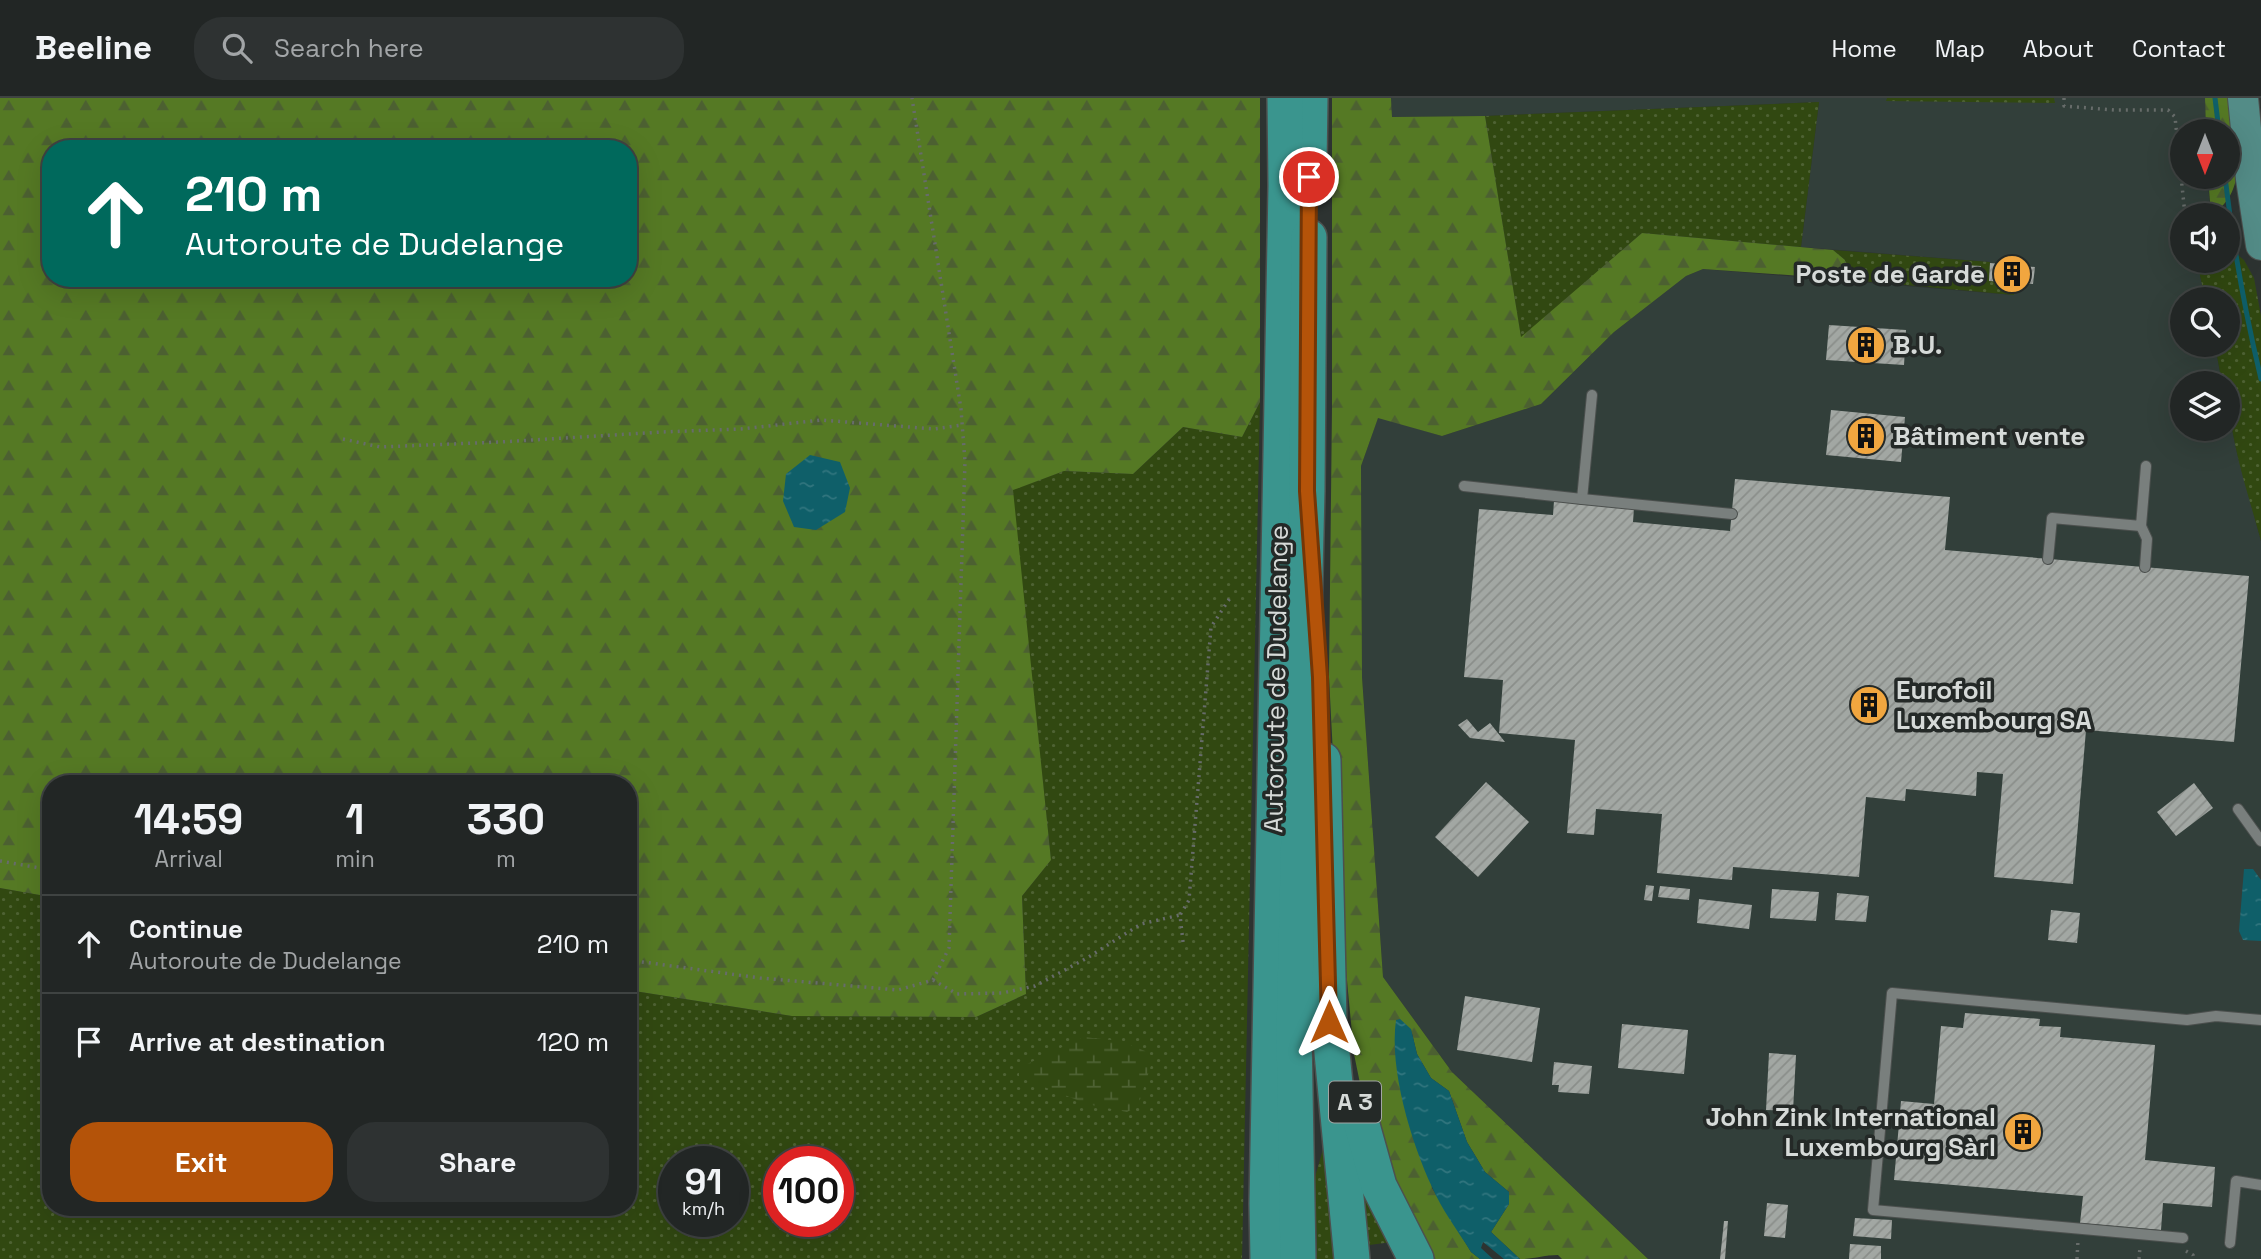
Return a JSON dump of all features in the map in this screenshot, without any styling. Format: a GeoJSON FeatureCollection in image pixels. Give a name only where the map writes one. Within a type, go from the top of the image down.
{"type":"FeatureCollection","features":[{"type":"Feature","properties":{"kind":"highway","name":"Autoroute de Dudelange"},"geometry":{"type":"LineString","coordinates":[[1268,1259],[1266,1204],[1286,186],[1285,98]]}},
{"type":"Feature","properties":{"kind":"highway","name":"Autoroute de Dudelange"},"geometry":{"type":"LineString","coordinates":[[1298,1259],[1294,1033],[1307,491],[1310,98]]}},
{"type":"Feature","properties":{"kind":"highway","name":"A 3"},"geometry":{"type":"LineString","coordinates":[[1307,491],[1320,677],[1329,1022],[1352,1259]]}},
{"type":"Feature","properties":{"kind":"highway","name":"A 3"},"geometry":{"type":"LineString","coordinates":[[1328,934],[1345,1054],[1361,1129],[1379,1186],[1416,1259]]}},
{"type":"Feature","properties":{"kind":"highway"},"geometry":{"type":"LineString","coordinates":[[1258,1259],[1266,1204]]}},
{"type":"Feature","properties":{"kind":"main road"},"geometry":{"type":"LineString","coordinates":[[2243,98],[2261,245]]}},
{"type":"Feature","properties":{"kind":"lane"},"geometry":{"type":"LineString","coordinates":[[1582,499],[1592,395]]}},
{"type":"Feature","properties":{"kind":"lane"},"geometry":{"type":"LineString","coordinates":[[2145,567],[2147,538],[2141,526],[2146,466]]}},
{"type":"Feature","properties":{"kind":"lane"},"geometry":{"type":"LineString","coordinates":[[1464,486],[1732,514]]}},
{"type":"Feature","properties":{"kind":"lane"},"geometry":{"type":"LineString","coordinates":[[2048,559],[2052,518],[2141,526]]}},
{"type":"Feature","properties":{"kind":"lane"},"geometry":{"type":"LineString","coordinates":[[2238,809],[2261,841]]}},
{"type":"Feature","properties":{"kind":"lane"},"geometry":{"type":"LineString","coordinates":[[2183,1238],[1873,1210],[1892,993],[2187,1020],[2216,1016],[2261,1020]]}},
{"type":"Feature","properties":{"kind":"lane"},"geometry":{"type":"LineString","coordinates":[[2230,1243],[2236,1181],[2261,1185]]}},
{"type":"Feature","properties":{"kind":"path"},"geometry":{"type":"LineString","coordinates":[[912,98],[962,425],[965,462],[949,948],[933,981]]}},
{"type":"Feature","properties":{"kind":"path"},"geometry":{"type":"LineString","coordinates":[[2064,98],[2064,106],[2168,110],[2175,117],[2184,203]]}},
{"type":"Feature","properties":{"kind":"path"},"geometry":{"type":"LineString","coordinates":[[343,439],[380,447],[741,429],[821,420],[934,429],[962,425]]}},
{"type":"Feature","properties":{"kind":"path"},"geometry":{"type":"LineString","coordinates":[[1183,942],[1180,915],[1189,900],[1210,626],[1231,595]]}},
{"type":"Feature","properties":{"kind":"path"},"geometry":{"type":"LineString","coordinates":[[0,861],[42,868]]}},
{"type":"Feature","properties":{"kind":"path"},"geometry":{"type":"LineString","coordinates":[[637,961],[760,978],[898,990],[933,981],[957,994],[1002,993],[1035,986],[1141,924],[1180,915]]}},
{"type":"Feature","properties":{"kind":"path"},"geometry":{"type":"LineString","coordinates":[[2077,1259],[2078,1229]]}},
{"type":"Feature","properties":{"kind":"shaded area"},"geometry":{"type":"Polygon","coordinates":[[[1391,98],[2205,98],[2206,119],[2170,119],[2170,189],[2209,189],[2209,203],[2170,203],[2170,273],[2200,273],[2202,287],[2170,287],[2170,357],[2217,357],[2220,371],[2170,371],[2170,441],[2235,441],[2261,541],[2261,1259],[1648,1259],[1452,1072],[1383,977],[1362,677],[1361,466],[1378,417],[1442,436],[1541,404],[1614,332],[1686,276],[1703,269],[2013,295],[2014,283],[1989,281],[1990,262],[1801,247],[1819,102],[1485,116],[1392,117],[1391,98]]]}},
{"type":"Feature","properties":{"kind":"green space"},"geometry":{"type":"Polygon","coordinates":[[[0,98],[1260,98],[1260,402],[1242,437],[1183,427],[1133,474],[1064,471],[1013,490],[1051,860],[1022,896],[1026,994],[976,1017],[792,1016],[637,991],[637,775],[42,775],[42,895],[0,888],[0,98]]]}},
{"type":"Feature","properties":{"kind":"green space"},"geometry":{"type":"Polygon","coordinates":[[[1332,98],[1391,98],[1392,117],[1485,116],[1521,337],[1642,233],[1833,250],[1845,260],[1844,270],[1829,278],[1703,269],[1686,276],[1614,332],[1541,404],[1442,436],[1378,418],[1361,466],[1362,677],[1383,977],[1452,1072],[1648,1259],[1562,1259],[1558,1255],[1520,1259],[1491,1232],[1509,1204],[1509,1192],[1485,1172],[1467,1142],[1449,1091],[1431,1078],[1417,1054],[1411,1029],[1432,1188],[1471,1252],[1480,1259],[1434,1259],[1397,1200],[1369,1127],[1354,1054],[1342,928],[1329,677],[1332,98]]]}},
{"type":"Feature","properties":{"kind":"green space"},"geometry":{"type":"Polygon","coordinates":[[[1887,98],[2054,98],[2055,103],[1886,101],[1887,98]]]}},
{"type":"Feature","properties":{"kind":"green space"},"geometry":{"type":"Polygon","coordinates":[[[2205,98],[2231,98],[2234,119],[2206,119],[2205,98]]]}},
{"type":"Feature","properties":{"kind":"green space"},"geometry":{"type":"Polygon","coordinates":[[[1819,102],[1801,247],[1642,233],[1521,338],[1485,116],[1819,102]]]}},
{"type":"Feature","properties":{"kind":"green space"},"geometry":{"type":"Polygon","coordinates":[[[2209,189],[2233,189],[2225,203],[2210,203],[2209,189]]]}},
{"type":"Feature","properties":{"kind":"green space"},"geometry":{"type":"Polygon","coordinates":[[[1833,250],[1990,262],[1989,281],[2015,283],[2014,295],[1829,278],[1844,270],[1845,260],[1833,250]]]}},
{"type":"Feature","properties":{"kind":"green space"},"geometry":{"type":"Polygon","coordinates":[[[2240,257],[2254,278],[2261,316],[2261,541],[2235,441],[2240,441],[2240,371],[2220,371],[2217,357],[2240,357],[2240,287],[2202,287],[2200,273],[2240,273],[2240,257]]]}},
{"type":"Feature","properties":{"kind":"green space"},"geometry":{"type":"Polygon","coordinates":[[[1260,402],[1242,1259],[0,1259],[0,888],[42,895],[42,1216],[637,1216],[637,991],[792,1016],[976,1017],[1026,994],[1022,896],[1051,860],[1012,490],[1064,471],[1133,474],[1183,427],[1242,437],[1260,402]]]}},
{"type":"Feature","properties":{"kind":"green space"},"geometry":{"type":"Polygon","coordinates":[[[1083,1037],[1121,1041],[1145,1051],[1152,1062],[1138,1106],[1127,1112],[1087,1104],[1019,1077],[1019,1068],[1083,1037]]]}},
{"type":"Feature","properties":{"kind":"green space"},"geometry":{"type":"Polygon","coordinates":[[[1328,1132],[1340,1259],[1317,1259],[1315,1177],[1328,1132]]]}},
{"type":"Feature","properties":{"kind":"green space"},"geometry":{"type":"Polygon","coordinates":[[[1360,1160],[1392,1242],[1362,1246],[1360,1160]]]}},
{"type":"Feature","properties":{"kind":"water"},"geometry":{"type":"Polygon","coordinates":[[[810,455],[840,462],[850,488],[845,512],[816,530],[794,527],[783,501],[786,474],[810,455]]]}},
{"type":"Feature","properties":{"kind":"water"},"geometry":{"type":"Polygon","coordinates":[[[2244,869],[2253,869],[2261,880],[2261,941],[2243,940],[2239,931],[2244,869]]]}},
{"type":"Feature","properties":{"kind":"water"},"geometry":{"type":"Polygon","coordinates":[[[1400,1019],[1411,1029],[1417,1054],[1431,1078],[1449,1091],[1467,1142],[1485,1172],[1509,1192],[1509,1204],[1491,1232],[1520,1259],[1504,1259],[1483,1242],[1481,1248],[1493,1259],[1480,1259],[1471,1252],[1436,1196],[1403,1105],[1395,1039],[1396,1020],[1400,1019]]]}},
{"type":"Feature","properties":{"kind":"building","name":"Poste de Garde"},"geometry":{"type":"Polygon","coordinates":[[[1990,263],[2035,267],[2033,284],[1989,281],[1990,263]]]}},
{"type":"Feature","properties":{"kind":"building"},"geometry":{"type":"Polygon","coordinates":[[[1963,265],[1981,266],[1980,280],[1962,278],[1963,265]]]}},
{"type":"Feature","properties":{"kind":"building","name":"B.U."},"geometry":{"type":"Polygon","coordinates":[[[1829,325],[1906,330],[1904,365],[1826,360],[1829,325]]]}},
{"type":"Feature","properties":{"kind":"building","name":"Bâtiment vente"},"geometry":{"type":"Polygon","coordinates":[[[1831,410],[1905,417],[1901,462],[1826,455],[1831,410]]]}},
{"type":"Feature","properties":{"kind":"building","name":"Eurofoil Luxembourg SA"},"geometry":{"type":"Polygon","coordinates":[[[1735,479],[1950,497],[1945,550],[2249,576],[2234,742],[2086,730],[2073,884],[1994,877],[2003,774],[1977,772],[1976,796],[1906,789],[1905,801],[1866,797],[1859,877],[1733,867],[1732,880],[1657,873],[1662,814],[1596,809],[1594,835],[1567,833],[1575,740],[1499,733],[1503,680],[1464,677],[1479,509],[1553,515],[1554,501],[1634,508],[1633,522],[1730,531],[1735,479]]]}},
{"type":"Feature","properties":{"kind":"building"},"geometry":{"type":"Polygon","coordinates":[[[1467,719],[1478,732],[1490,723],[1505,742],[1470,738],[1458,725],[1467,719]]]}},
{"type":"Feature","properties":{"kind":"building"},"geometry":{"type":"Polygon","coordinates":[[[1486,782],[1529,822],[1478,877],[1435,837],[1486,782]]]}},
{"type":"Feature","properties":{"kind":"building"},"geometry":{"type":"Polygon","coordinates":[[[2194,783],[2213,808],[2176,836],[2157,812],[2194,783]]]}},
{"type":"Feature","properties":{"kind":"building"},"geometry":{"type":"Polygon","coordinates":[[[1646,885],[1654,886],[1652,901],[1644,900],[1646,885]]]}},
{"type":"Feature","properties":{"kind":"building"},"geometry":{"type":"Polygon","coordinates":[[[1660,886],[1690,889],[1689,900],[1658,897],[1660,886]]]}},
{"type":"Feature","properties":{"kind":"building"},"geometry":{"type":"Polygon","coordinates":[[[1772,889],[1819,892],[1816,921],[1770,918],[1772,889]]]}},
{"type":"Feature","properties":{"kind":"building"},"geometry":{"type":"Polygon","coordinates":[[[1837,893],[1869,896],[1866,922],[1835,920],[1837,893]]]}},
{"type":"Feature","properties":{"kind":"building"},"geometry":{"type":"Polygon","coordinates":[[[1699,899],[1752,905],[1749,929],[1697,923],[1699,899]]]}},
{"type":"Feature","properties":{"kind":"building"},"geometry":{"type":"Polygon","coordinates":[[[2051,910],[2080,913],[2077,943],[2048,940],[2051,910]]]}},
{"type":"Feature","properties":{"kind":"building"},"geometry":{"type":"Polygon","coordinates":[[[1465,996],[1540,1008],[1532,1062],[1457,1050],[1465,996]]]}},
{"type":"Feature","properties":{"kind":"building","name":"John Zink International Luxembourg Sàrl"},"geometry":{"type":"Polygon","coordinates":[[[1965,1013],[2040,1019],[2039,1026],[2061,1027],[2060,1037],[2155,1045],[2145,1160],[2215,1167],[2212,1207],[2163,1203],[2161,1230],[2080,1223],[2083,1196],[1894,1180],[1901,1101],[1934,1104],[1941,1026],[1963,1028],[1965,1013]]]}},
{"type":"Feature","properties":{"kind":"building"},"geometry":{"type":"Polygon","coordinates":[[[1622,1024],[1688,1030],[1684,1074],[1618,1068],[1622,1024]]]}},
{"type":"Feature","properties":{"kind":"building"},"geometry":{"type":"Polygon","coordinates":[[[1769,1053],[1796,1055],[1793,1111],[1766,1110],[1769,1053]]]}},
{"type":"Feature","properties":{"kind":"building"},"geometry":{"type":"Polygon","coordinates":[[[1554,1062],[1592,1066],[1589,1094],[1558,1092],[1559,1085],[1552,1085],[1554,1062]]]}},
{"type":"Feature","properties":{"kind":"building"},"geometry":{"type":"Polygon","coordinates":[[[1767,1203],[1788,1205],[1785,1238],[1764,1236],[1767,1203]]]}},
{"type":"Feature","properties":{"kind":"building"},"geometry":{"type":"Polygon","coordinates":[[[1855,1218],[1892,1220],[1891,1239],[1853,1236],[1855,1218]]]}},
{"type":"Feature","properties":{"kind":"building"},"geometry":{"type":"Polygon","coordinates":[[[1724,1221],[1728,1221],[1725,1259],[1720,1259],[1724,1221]]]}},
{"type":"Feature","properties":{"kind":"building"},"geometry":{"type":"Polygon","coordinates":[[[1850,1244],[1881,1246],[1881,1259],[1849,1259],[1850,1244]]]}},
{"type":"Feature","properties":{"kind":"waterway"},"geometry":{"type":"LineString","coordinates":[[2215,98],[2218,119]]}},
{"type":"Feature","properties":{"kind":"waterway"},"geometry":{"type":"LineString","coordinates":[[2227,189],[2240,278],[2261,379]]}},
{"type":"Feature","properties":{"kind":"place","name":"Poste de Garde"},"geometry":{"type":"Point","coordinates":[2012,274]}},
{"type":"Feature","properties":{"kind":"place","name":"B.U."},"geometry":{"type":"Point","coordinates":[1866,345]}},
{"type":"Feature","properties":{"kind":"place","name":"Bâtiment vente"},"geometry":{"type":"Point","coordinates":[1866,436]}},
{"type":"Feature","properties":{"kind":"place","name":"Eurofoil Luxembourg SA"},"geometry":{"type":"Point","coordinates":[1869,705]}},
{"type":"Feature","properties":{"kind":"place","name":"John Zink International Luxembourg Sàrl"},"geometry":{"type":"Point","coordinates":[2023,1132]}},
{"type":"Feature","properties":{"kind":"route"},"geometry":{"type":"LineString","coordinates":[[1309,177],[1307,491],[1320,677],[1329,1022]]}}]}
